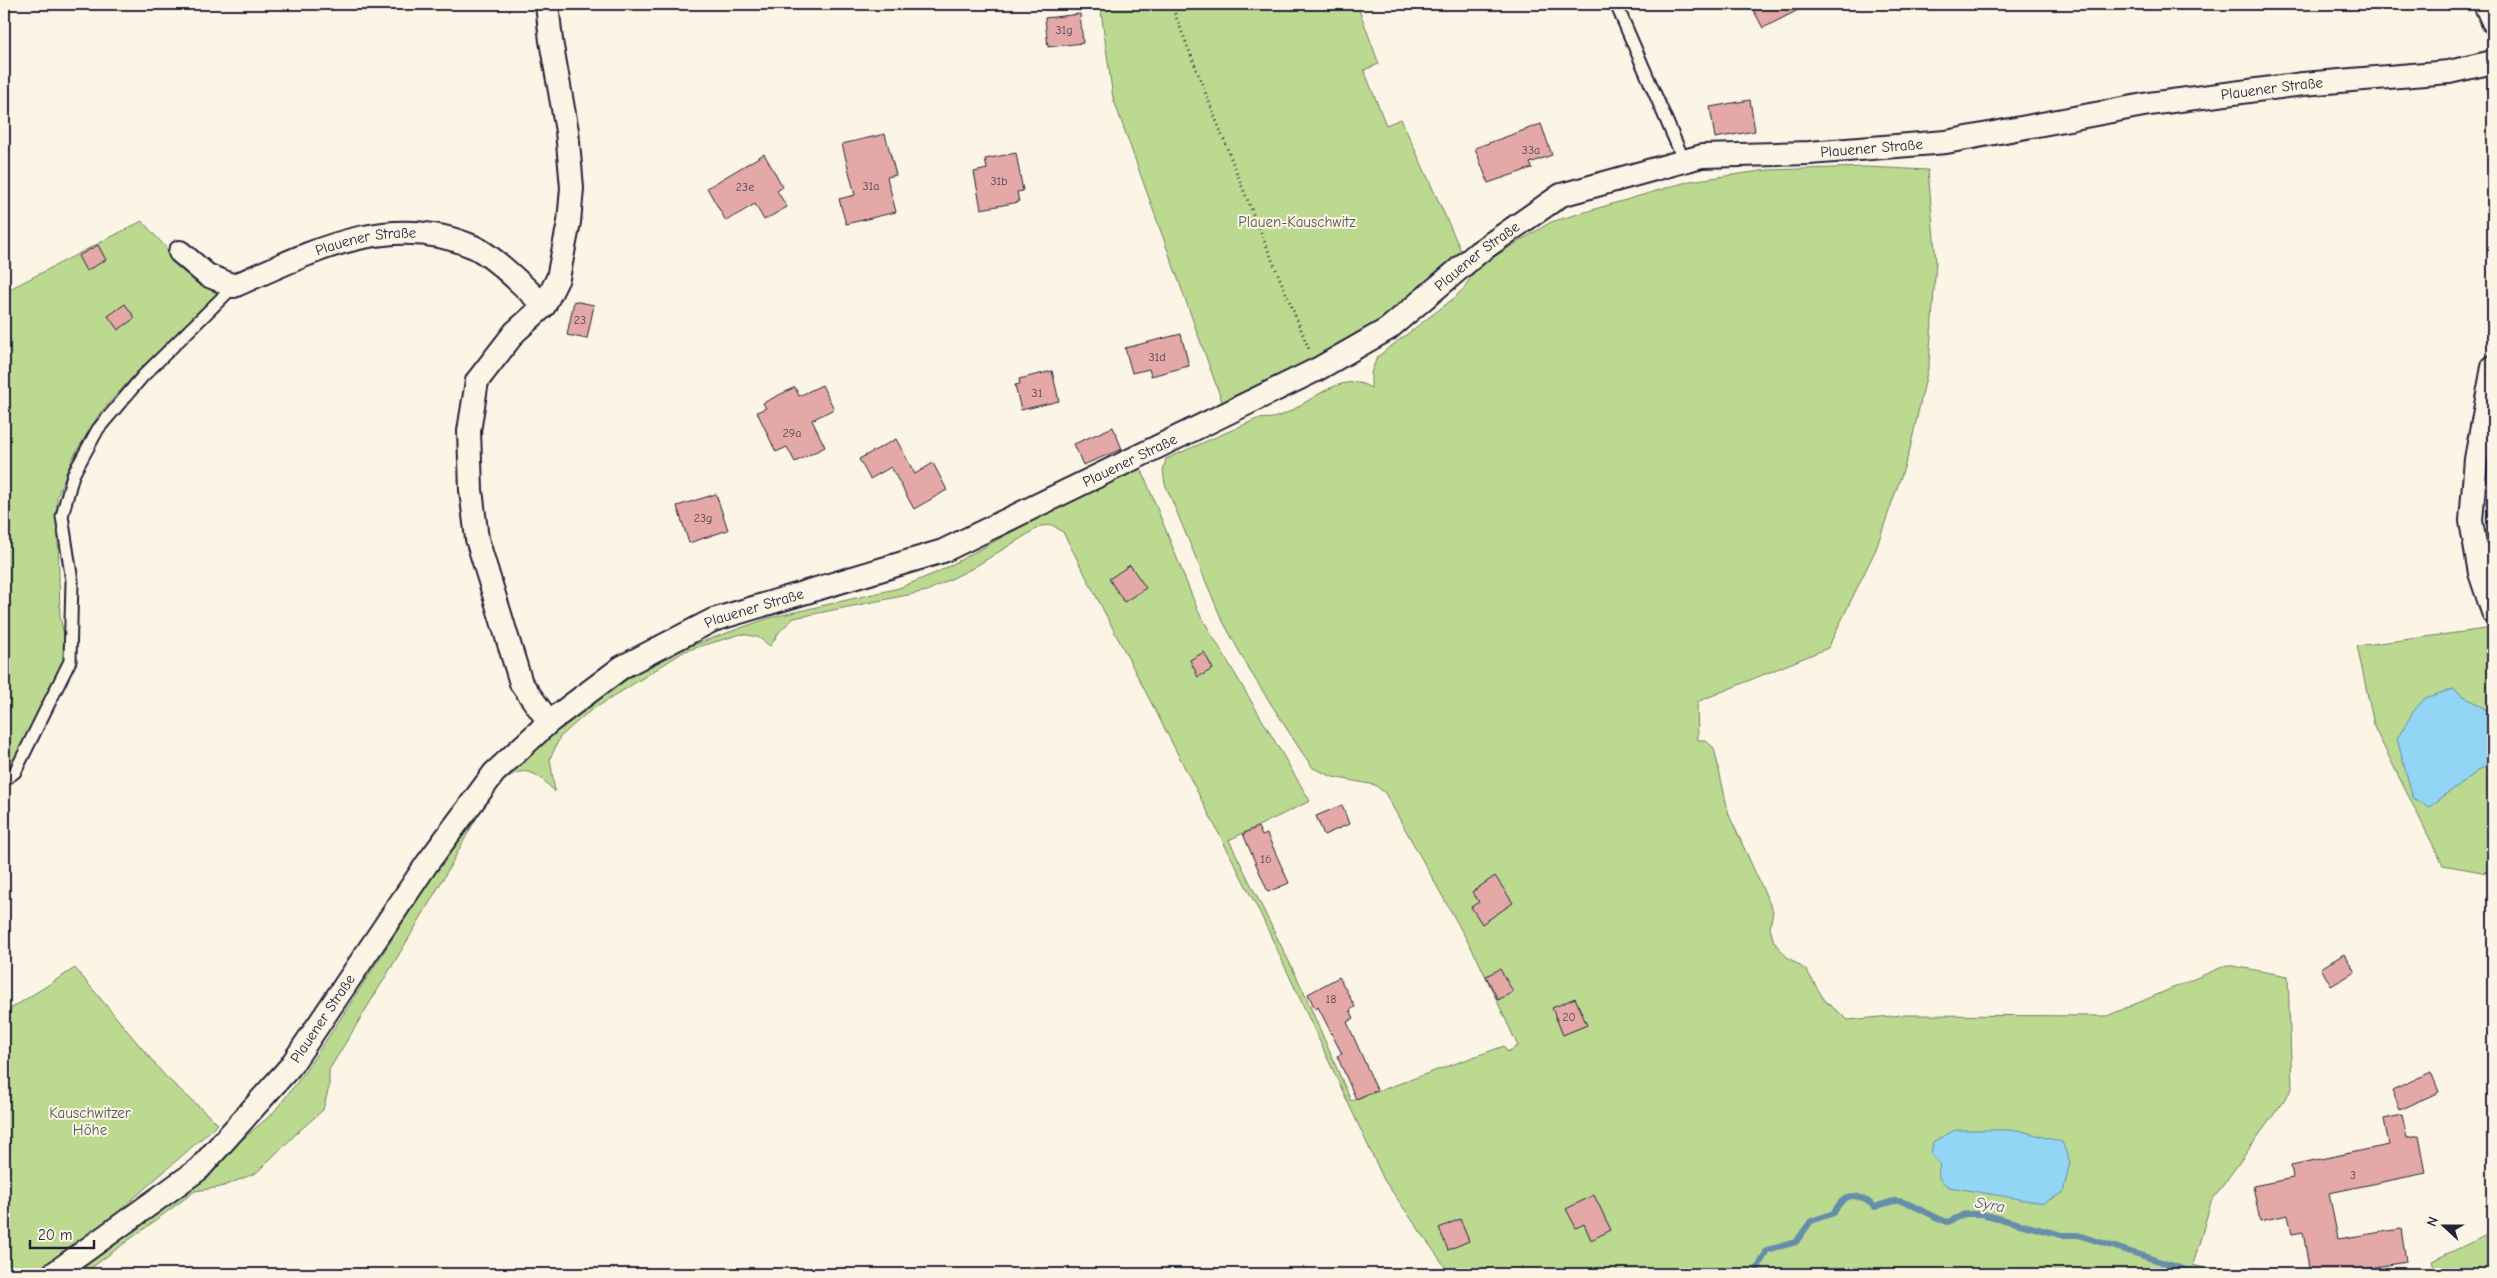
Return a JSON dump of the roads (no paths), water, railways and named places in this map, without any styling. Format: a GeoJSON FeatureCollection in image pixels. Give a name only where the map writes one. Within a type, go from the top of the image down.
{"type":"FeatureCollection","features":[{"type":"Feature","properties":{"kind":"street"},"geometry":{"type":"LineString","coordinates":[[547,4],[551,41],[567,131],[572,188],[569,222],[558,278],[544,306],[515,332],[477,381],[469,431],[471,490],[477,539],[521,683],[549,722]]}},
{"type":"Feature","properties":{"kind":"street"},"geometry":{"type":"LineString","coordinates":[[2485,4],[2493,22]]}},
{"type":"Feature","properties":{"kind":"street","name":"Plauener Straße"},"geometry":{"type":"LineString","coordinates":[[53,1274],[205,1162],[290,1067],[426,865],[494,773],[549,722],[622,667],[713,620],[943,551],[1318,369],[1388,329],[1479,252],[1561,195],[1702,156],[1809,154],[1946,142],[2149,104],[2303,84],[2450,72],[2493,62]]}},
{"type":"Feature","properties":{"kind":"street","name":"Plauener Straße"},"geometry":{"type":"LineString","coordinates":[[234,286],[326,247],[376,233],[426,233],[475,248],[518,281],[544,306]]}},
{"type":"Feature","properties":{"kind":"street"},"geometry":{"type":"LineString","coordinates":[[180,252],[207,275],[234,286]]}},
{"type":"Feature","properties":{"kind":"street"},"geometry":{"type":"LineString","coordinates":[[2493,366],[2476,459],[2470,521],[2480,573],[2493,612]]}},
{"type":"Feature","properties":{"kind":"lane"},"geometry":{"type":"LineString","coordinates":[[1616,4],[1684,161]]}},
{"type":"Feature","properties":{"kind":"lane"},"geometry":{"type":"LineString","coordinates":[[4,780],[15,772],[70,660],[72,581],[62,516],[73,475],[98,429],[143,376],[234,286]]}},
{"type":"Feature","properties":{"kind":"water"},"geometry":{"type":"Polygon","coordinates":[[[2453,689],[2493,714],[2493,760],[2429,807],[2413,798],[2397,739],[2413,712],[2425,698],[2453,689]]]}},
{"type":"Feature","properties":{"kind":"water"},"geometry":{"type":"Polygon","coordinates":[[[1955,1130],[2018,1130],[2062,1142],[2070,1162],[2063,1193],[2043,1203],[1949,1187],[1939,1178],[1940,1165],[1931,1155],[1933,1142],[1955,1130]]]}},
{"type":"Feature","properties":{"kind":"waterway","name":"Syra"},"geometry":{"type":"LineString","coordinates":[[1755,1274],[1767,1250],[1796,1242],[1811,1221],[1834,1213],[1843,1200],[1852,1196],[1863,1199],[1875,1207],[1892,1201],[1904,1202],[1948,1222],[1965,1214],[1982,1214],[2061,1235],[2078,1235],[2199,1274]]}},
{"type":"Feature","properties":{"kind":"park label","name":"Plauen-Kauschwitz"},"geometry":{"type":"Point","coordinates":[1297,222]}},
{"type":"Feature","properties":{"kind":"park label","name":"Kauschwitzer Höhe"},"geometry":{"type":"Point","coordinates":[90,1122]}}]}
